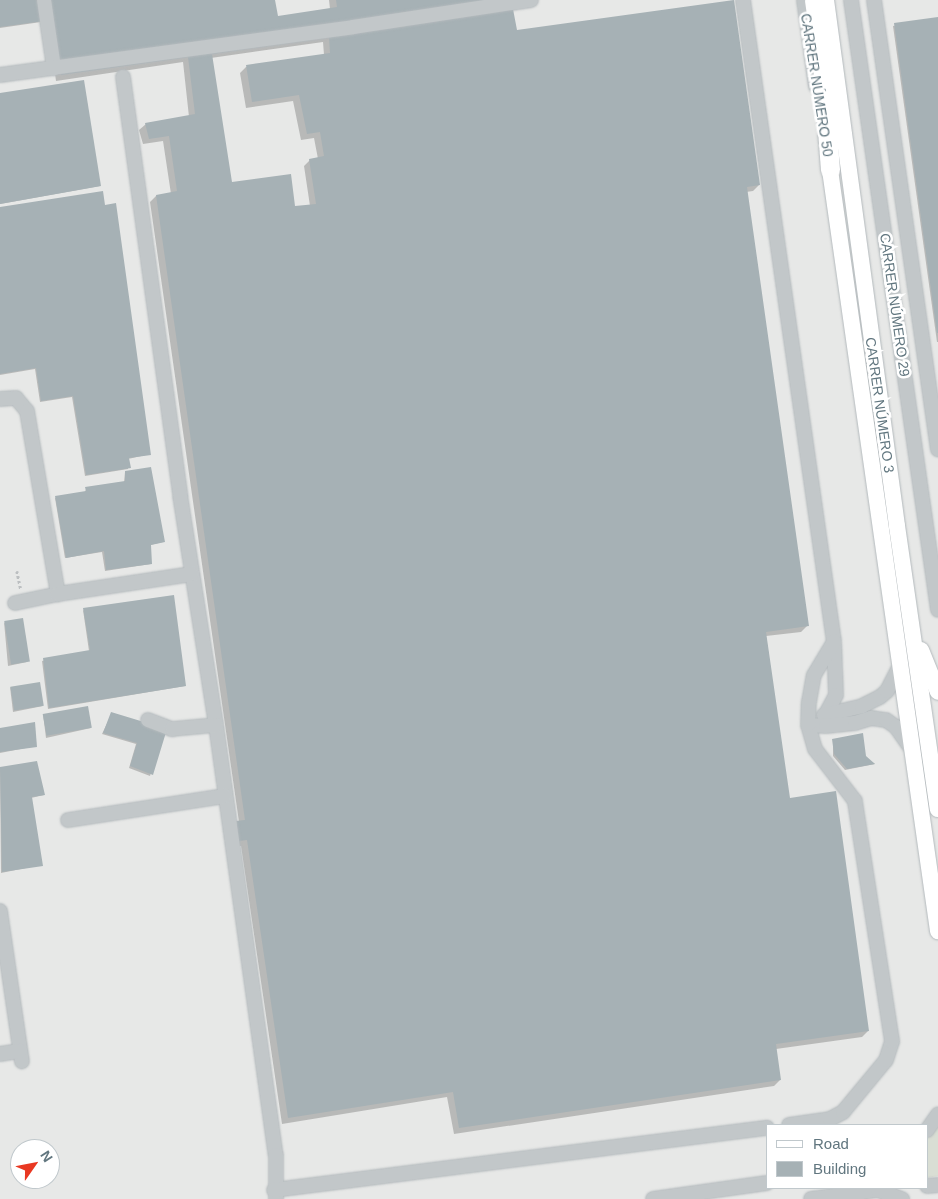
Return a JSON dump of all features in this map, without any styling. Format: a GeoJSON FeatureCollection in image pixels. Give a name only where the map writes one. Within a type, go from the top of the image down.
{"type":"FeatureCollection","features":[{"type":"Feature","properties":{"kind":"highway"},"geometry":{"type":"LineString","coordinates":[[814,0],[821,50],[830,170]]}},
{"type":"Feature","properties":{"kind":"main road","name":"CARRER NÚMERO 3"},"geometry":{"type":"LineString","coordinates":[[826,0],[911,626],[938,809]]}},
{"type":"Feature","properties":{"kind":"main road","name":"CARRER NÚMERO 3"},"geometry":{"type":"LineString","coordinates":[[830,170],[938,931]]}},
{"type":"Feature","properties":{"kind":"main road"},"geometry":{"type":"LineString","coordinates":[[911,626],[937,689]]}},
{"type":"Feature","properties":{"kind":"street"},"geometry":{"type":"LineString","coordinates":[[44,0],[54,68]]}},
{"type":"Feature","properties":{"kind":"street"},"geometry":{"type":"LineString","coordinates":[[0,75],[531,0]]}},
{"type":"Feature","properties":{"kind":"street"},"geometry":{"type":"LineString","coordinates":[[743,0],[834,642],[836,696],[826,714]]}},
{"type":"Feature","properties":{"kind":"street"},"geometry":{"type":"LineString","coordinates":[[794,0],[807,22]]}},
{"type":"Feature","properties":{"kind":"street","name":"CARRER NÚMERO 50"},"geometry":{"type":"LineString","coordinates":[[804,0],[830,170]]}},
{"type":"Feature","properties":{"kind":"street","name":"CARRER NÚMERO 29"},"geometry":{"type":"LineString","coordinates":[[851,0],[938,610]]}},
{"type":"Feature","properties":{"kind":"street","name":"CARRER NÚMERO 29"},"geometry":{"type":"LineString","coordinates":[[874,0],[898,170],[934,388],[938,449]]}},
{"type":"Feature","properties":{"kind":"street"},"geometry":{"type":"LineString","coordinates":[[123,77],[192,574],[216,725],[224,796],[276,1154],[275,1195],[766,1128]]}},
{"type":"Feature","properties":{"kind":"street"},"geometry":{"type":"LineString","coordinates":[[876,173],[898,170]]}},
{"type":"Feature","properties":{"kind":"street"},"geometry":{"type":"LineString","coordinates":[[907,392],[934,388]]}},
{"type":"Feature","properties":{"kind":"street"},"geometry":{"type":"LineString","coordinates":[[0,400],[16,398],[28,411],[58,594]]}},
{"type":"Feature","properties":{"kind":"street"},"geometry":{"type":"LineString","coordinates":[[15,603],[58,594],[192,574]]}},
{"type":"Feature","properties":{"kind":"street"},"geometry":{"type":"LineString","coordinates":[[796,1124],[830,1119],[843,1112],[886,1060],[892,1041],[855,801],[815,749],[808,725],[809,702],[814,676],[834,642]]}},
{"type":"Feature","properties":{"kind":"street"},"geometry":{"type":"LineString","coordinates":[[808,725],[826,714],[862,706],[880,697],[887,691],[900,665]]}},
{"type":"Feature","properties":{"kind":"street"},"geometry":{"type":"LineString","coordinates":[[808,725],[826,726],[854,723],[871,718],[886,720],[896,727],[912,751]]}},
{"type":"Feature","properties":{"kind":"street"},"geometry":{"type":"LineString","coordinates":[[148,720],[172,729],[216,725]]}},
{"type":"Feature","properties":{"kind":"street"},"geometry":{"type":"LineString","coordinates":[[68,820],[224,796]]}},
{"type":"Feature","properties":{"kind":"street"},"geometry":{"type":"LineString","coordinates":[[0,912],[21,1056],[0,1050]]}},
{"type":"Feature","properties":{"kind":"street"},"geometry":{"type":"LineString","coordinates":[[928,1129],[938,1114]]}},
{"type":"Feature","properties":{"kind":"street"},"geometry":{"type":"LineString","coordinates":[[653,1199],[766,1182]]}},
{"type":"Feature","properties":{"kind":"street"},"geometry":{"type":"LineString","coordinates":[[811,1199],[878,1190],[902,1199]]}},
{"type":"Feature","properties":{"kind":"path"},"geometry":{"type":"LineString","coordinates":[[17,571],[21,590],[30,588]]}},
{"type":"Feature","properties":{"kind":"shaded area"},"geometry":{"type":"Polygon","coordinates":[[[0,0],[938,0],[938,1199],[0,1199],[0,0]]]}},
{"type":"Feature","properties":{"kind":"shaded area"},"geometry":{"type":"Polygon","coordinates":[[[938,1124],[938,1176],[928,1178],[928,1138],[938,1124]]]}},
{"type":"Feature","properties":{"kind":"building"},"geometry":{"type":"Polygon","coordinates":[[[0,0],[41,0],[44,21],[0,27],[0,0]]]}},
{"type":"Feature","properties":{"kind":"building"},"geometry":{"type":"Polygon","coordinates":[[[51,0],[275,0],[278,16],[337,7],[336,0],[486,0],[513,9],[517,30],[734,0],[760,185],[747,187],[809,626],[766,632],[790,798],[836,791],[869,1031],[776,1044],[781,1080],[459,1128],[453,1092],[288,1118],[247,840],[239,841],[236,821],[245,820],[156,195],[177,191],[169,136],[149,139],[145,123],[195,114],[188,57],[61,75],[51,0]],[[329,37],[212,54],[232,182],[291,174],[295,206],[316,204],[309,159],[324,156],[320,132],[307,134],[299,95],[252,102],[246,65],[330,53],[329,37]]]}},
{"type":"Feature","properties":{"kind":"building"},"geometry":{"type":"Polygon","coordinates":[[[938,17],[938,333],[937,333],[894,23],[938,17]]]}},
{"type":"Feature","properties":{"kind":"building"},"geometry":{"type":"Polygon","coordinates":[[[84,80],[101,186],[0,204],[0,93],[84,80]]]}},
{"type":"Feature","properties":{"kind":"building"},"geometry":{"type":"Polygon","coordinates":[[[103,191],[105,205],[116,203],[151,455],[129,458],[131,468],[86,475],[73,396],[41,401],[36,368],[0,374],[0,207],[103,191]]]}},
{"type":"Feature","properties":{"kind":"building"},"geometry":{"type":"Polygon","coordinates":[[[151,467],[165,542],[151,545],[152,564],[106,570],[104,551],[66,558],[55,496],[86,491],[85,487],[125,481],[125,471],[151,467]]]}},
{"type":"Feature","properties":{"kind":"building"},"geometry":{"type":"Polygon","coordinates":[[[174,595],[186,686],[49,708],[43,658],[90,650],[83,608],[174,595]]]}},
{"type":"Feature","properties":{"kind":"building"},"geometry":{"type":"Polygon","coordinates":[[[23,618],[30,661],[11,664],[4,621],[23,618]]]}},
{"type":"Feature","properties":{"kind":"building"},"geometry":{"type":"Polygon","coordinates":[[[40,682],[44,706],[14,710],[10,687],[40,682]]]}},
{"type":"Feature","properties":{"kind":"building"},"geometry":{"type":"Polygon","coordinates":[[[88,706],[92,728],[47,736],[43,714],[88,706]]]}},
{"type":"Feature","properties":{"kind":"building"},"geometry":{"type":"Polygon","coordinates":[[[111,712],[167,729],[153,775],[130,766],[137,743],[103,733],[111,712]]]}},
{"type":"Feature","properties":{"kind":"building"},"geometry":{"type":"Polygon","coordinates":[[[35,722],[37,747],[0,752],[0,728],[35,722]]]}},
{"type":"Feature","properties":{"kind":"building"},"geometry":{"type":"Polygon","coordinates":[[[863,733],[866,756],[875,764],[847,769],[834,754],[832,739],[863,733]]]}},
{"type":"Feature","properties":{"kind":"building"},"geometry":{"type":"Polygon","coordinates":[[[37,761],[45,795],[32,797],[43,866],[2,872],[0,767],[37,761]]]}}]}
